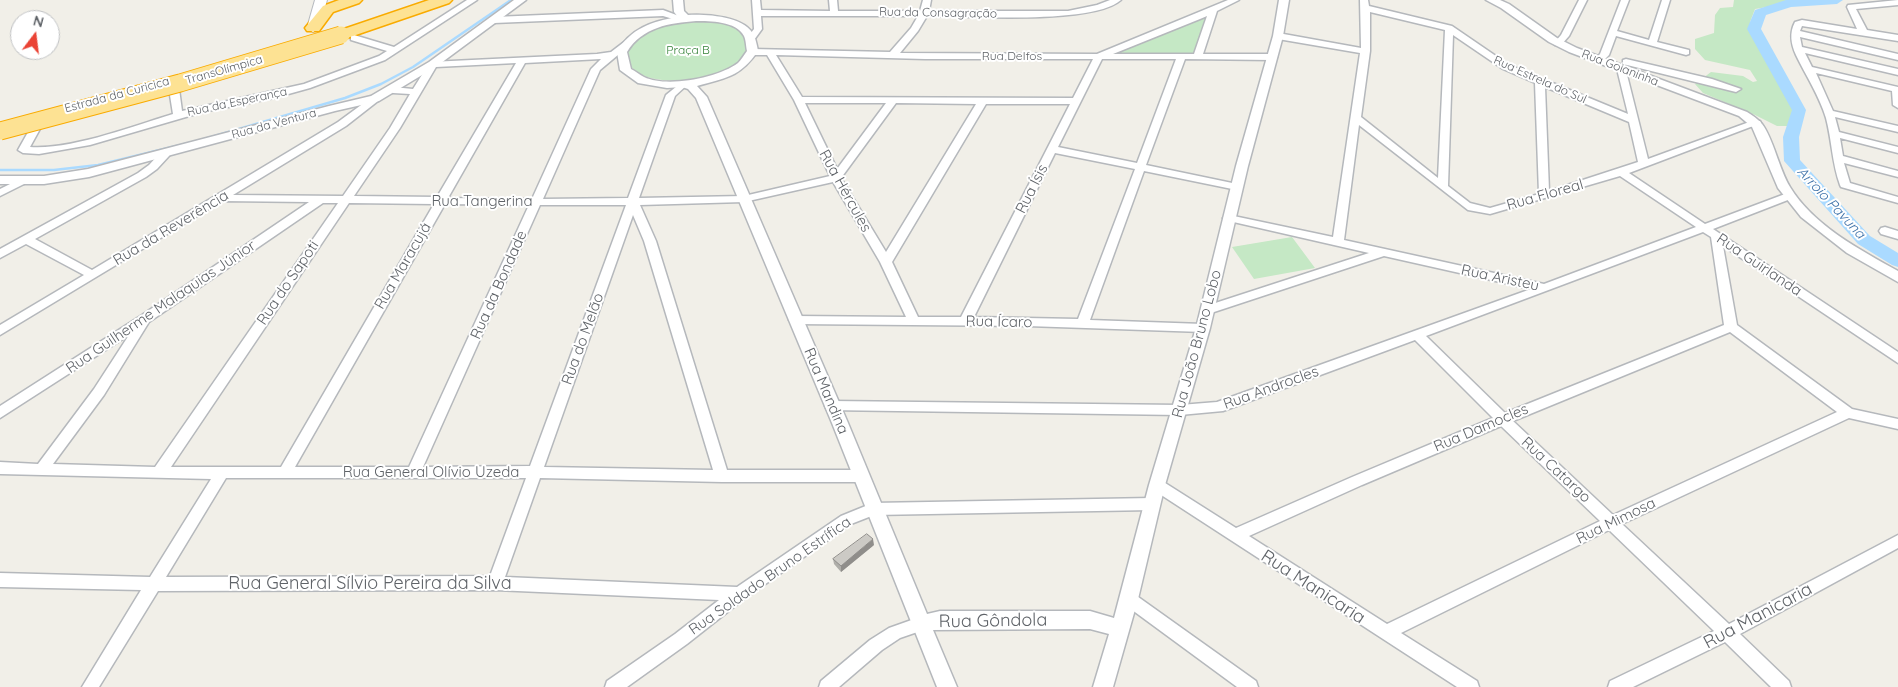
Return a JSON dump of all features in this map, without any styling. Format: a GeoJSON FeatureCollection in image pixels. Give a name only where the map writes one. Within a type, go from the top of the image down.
{"type":"FeatureCollection","features":[{"type":"Feature","properties":{"kind":"highway"},"geometry":{"type":"LineString","coordinates":[[334,31],[328,9],[354,0]]}},
{"type":"Feature","properties":{"kind":"highway","name":"TransOlímpica"},"geometry":{"type":"LineString","coordinates":[[0,131],[180,83],[334,31],[402,0]]}},
{"type":"Feature","properties":{"kind":"highway","name":"TransOlímpica"},"geometry":{"type":"LineString","coordinates":[[0,121],[444,0]]}},
{"type":"Feature","properties":{"kind":"main road"},"geometry":{"type":"LineString","coordinates":[[321,0],[334,31]]}},
{"type":"Feature","properties":{"kind":"street","name":"Rua da Esperança"},"geometry":{"type":"LineString","coordinates":[[43,115],[23,150],[39,151],[101,140],[178,114],[299,89],[366,65],[395,50],[473,0]]}},
{"type":"Feature","properties":{"kind":"street","name":"Rua da Ventura"},"geometry":{"type":"LineString","coordinates":[[0,180],[22,181],[66,178],[165,154],[333,108],[375,99],[393,90],[433,64],[521,0]]}},
{"type":"Feature","properties":{"kind":"street"},"geometry":{"type":"LineString","coordinates":[[751,38],[758,29],[756,0]]}},
{"type":"Feature","properties":{"kind":"street"},"geometry":{"type":"LineString","coordinates":[[833,0],[834,13]]}},
{"type":"Feature","properties":{"kind":"street"},"geometry":{"type":"LineString","coordinates":[[893,55],[925,13],[927,0]]}},
{"type":"Feature","properties":{"kind":"street","name":"Rua da Consagração"},"geometry":{"type":"LineString","coordinates":[[757,17],[834,13],[1068,14],[1100,7],[1117,0]]}},
{"type":"Feature","properties":{"kind":"street"},"geometry":{"type":"LineString","coordinates":[[1099,56],[1235,0]]}},
{"type":"Feature","properties":{"kind":"street","name":"Rua João Bruno Lobo"},"geometry":{"type":"LineString","coordinates":[[1103,687],[1129,599],[1157,485],[1203,328],[1229,218],[1278,36],[1284,0]]}},
{"type":"Feature","properties":{"kind":"street","name":"Rua Goianinha"},"geometry":{"type":"LineString","coordinates":[[1491,0],[1505,6],[1558,43],[1599,60],[1644,72],[1743,114],[1756,123]]}},
{"type":"Feature","properties":{"kind":"street"},"geometry":{"type":"LineString","coordinates":[[1558,43],[1565,36],[1583,0]]}},
{"type":"Feature","properties":{"kind":"street"},"geometry":{"type":"LineString","coordinates":[[1599,60],[1604,54],[1625,0]]}},
{"type":"Feature","properties":{"kind":"street"},"geometry":{"type":"LineString","coordinates":[[1652,43],[1666,0]]}},
{"type":"Feature","properties":{"kind":"street"},"geometry":{"type":"LineString","coordinates":[[1863,32],[1851,8],[1854,6],[1898,2]]}},
{"type":"Feature","properties":{"kind":"street"},"geometry":{"type":"LineString","coordinates":[[624,66],[621,57],[628,42],[669,15],[678,3]]}},
{"type":"Feature","properties":{"kind":"street"},"geometry":{"type":"LineString","coordinates":[[678,3],[679,12],[684,18]]}},
{"type":"Feature","properties":{"kind":"street"},"geometry":{"type":"LineString","coordinates":[[1338,242],[1365,51],[1364,4]]}},
{"type":"Feature","properties":{"kind":"street","name":"Rua Estrela do Sul"},"geometry":{"type":"LineString","coordinates":[[1364,4],[1449,28],[1489,56],[1540,82],[1633,120]]}},
{"type":"Feature","properties":{"kind":"street"},"geometry":{"type":"LineString","coordinates":[[1865,5],[1898,10]]}},
{"type":"Feature","properties":{"kind":"street"},"geometry":{"type":"LineString","coordinates":[[1198,56],[1213,10]]}},
{"type":"Feature","properties":{"kind":"street"},"geometry":{"type":"LineString","coordinates":[[433,64],[588,58],[610,59],[624,66],[640,79],[669,90],[708,81],[734,71],[746,61],[752,52],[753,45],[751,38],[742,28],[717,19],[645,14],[494,20]]}},
{"type":"Feature","properties":{"kind":"street"},"geometry":{"type":"LineString","coordinates":[[645,14],[658,18],[655,24]]}},
{"type":"Feature","properties":{"kind":"street"},"geometry":{"type":"LineString","coordinates":[[742,28],[757,17]]}},
{"type":"Feature","properties":{"kind":"street"},"geometry":{"type":"LineString","coordinates":[[655,24],[684,18]]}},
{"type":"Feature","properties":{"kind":"street"},"geometry":{"type":"LineString","coordinates":[[1898,38],[1802,23],[1798,24],[1795,33],[1798,49],[1829,113],[1837,158],[1846,186],[1898,200]]}},
{"type":"Feature","properties":{"kind":"street"},"geometry":{"type":"LineString","coordinates":[[1443,186],[1449,28]]}},
{"type":"Feature","properties":{"kind":"street"},"geometry":{"type":"LineString","coordinates":[[334,31],[395,50]]}},
{"type":"Feature","properties":{"kind":"street","name":"Estrada da Curicica"},"geometry":{"type":"LineString","coordinates":[[0,126],[292,46],[312,35],[334,31]]}},
{"type":"Feature","properties":{"kind":"street"},"geometry":{"type":"LineString","coordinates":[[1613,33],[1686,52]]}},
{"type":"Feature","properties":{"kind":"street"},"geometry":{"type":"LineString","coordinates":[[1795,33],[1898,57]]}},
{"type":"Feature","properties":{"kind":"street"},"geometry":{"type":"LineString","coordinates":[[1278,36],[1365,51]]}},
{"type":"Feature","properties":{"kind":"street","name":"Rua da Bondade"},"geometry":{"type":"LineString","coordinates":[[414,472],[596,70],[628,42]]}},
{"type":"Feature","properties":{"kind":"street"},"geometry":{"type":"LineString","coordinates":[[1798,49],[1898,72]]}},
{"type":"Feature","properties":{"kind":"street","name":"Rua Delfos"},"geometry":{"type":"LineString","coordinates":[[752,52],[776,56],[1272,57]]}},
{"type":"Feature","properties":{"kind":"street","name":"Rua Hércules"},"geometry":{"type":"LineString","coordinates":[[776,56],[836,178],[886,262],[914,321]]}},
{"type":"Feature","properties":{"kind":"street","name":"Rua Ísis"},"geometry":{"type":"LineString","coordinates":[[965,322],[1099,56]]}},
{"type":"Feature","properties":{"kind":"street"},"geometry":{"type":"LineString","coordinates":[[1082,324],[1182,56]]}},
{"type":"Feature","properties":{"kind":"street","name":"Rua Maracujá"},"geometry":{"type":"LineString","coordinates":[[285,472],[522,60]]}},
{"type":"Feature","properties":{"kind":"street","name":"Rua do Sapoti"},"geometry":{"type":"LineString","coordinates":[[159,473],[395,128],[433,64]]}},
{"type":"Feature","properties":{"kind":"street"},"geometry":{"type":"LineString","coordinates":[[1624,66],[1633,120],[1644,164]]}},
{"type":"Feature","properties":{"kind":"street"},"geometry":{"type":"LineString","coordinates":[[1809,69],[1897,90],[1898,105]]}},
{"type":"Feature","properties":{"kind":"street"},"geometry":{"type":"LineString","coordinates":[[1644,72],[1711,81],[1736,89]]}},
{"type":"Feature","properties":{"kind":"street"},"geometry":{"type":"LineString","coordinates":[[701,97],[702,86],[708,81]]}},
{"type":"Feature","properties":{"kind":"street"},"geometry":{"type":"LineString","coordinates":[[1540,82],[1544,196]]}},
{"type":"Feature","properties":{"kind":"street","name":"Rua Mandina"},"geometry":{"type":"LineString","coordinates":[[684,85],[692,87],[701,97],[832,406],[947,687]]}},
{"type":"Feature","properties":{"kind":"street"},"geometry":{"type":"LineString","coordinates":[[174,90],[178,114]]}},
{"type":"Feature","properties":{"kind":"street"},"geometry":{"type":"LineString","coordinates":[[393,90],[415,92]]}},
{"type":"Feature","properties":{"kind":"street","name":"Rua do Melão"},"geometry":{"type":"LineString","coordinates":[[495,584],[633,202],[669,90]]}},
{"type":"Feature","properties":{"kind":"street","name":"Rua da Reverência"},"geometry":{"type":"LineString","coordinates":[[0,331],[342,124],[375,99]]}},
{"type":"Feature","properties":{"kind":"street"},"geometry":{"type":"LineString","coordinates":[[799,100],[1076,102]]}},
{"type":"Feature","properties":{"kind":"street"},"geometry":{"type":"LineString","coordinates":[[836,178],[893,100]]}},
{"type":"Feature","properties":{"kind":"street"},"geometry":{"type":"LineString","coordinates":[[886,262],[983,100]]}},
{"type":"Feature","properties":{"kind":"street"},"geometry":{"type":"LineString","coordinates":[[333,108],[339,110],[345,116],[342,124]]}},
{"type":"Feature","properties":{"kind":"street"},"geometry":{"type":"LineString","coordinates":[[1829,113],[1898,129]]}},
{"type":"Feature","properties":{"kind":"street","name":"Rua Floreal"},"geometry":{"type":"LineString","coordinates":[[1355,117],[1466,205],[1482,211],[1490,211],[1544,196],[1621,172],[1756,123]]}},
{"type":"Feature","properties":{"kind":"street"},"geometry":{"type":"LineString","coordinates":[[1756,123],[1780,180],[1789,196],[1840,241],[1898,277]]}},
{"type":"Feature","properties":{"kind":"street"},"geometry":{"type":"LineString","coordinates":[[1834,134],[1898,150]]}},
{"type":"Feature","properties":{"kind":"street"},"geometry":{"type":"LineString","coordinates":[[1052,149],[1237,187]]}},
{"type":"Feature","properties":{"kind":"street"},"geometry":{"type":"LineString","coordinates":[[0,254],[142,175],[153,167],[165,154]]}},
{"type":"Feature","properties":{"kind":"street"},"geometry":{"type":"LineString","coordinates":[[1837,158],[1898,174]]}},
{"type":"Feature","properties":{"kind":"street","name":"Rua Guirlanda"},"geometry":{"type":"LineString","coordinates":[[1621,172],[1898,358]]}},
{"type":"Feature","properties":{"kind":"street","name":"Rua Tangerina"},"geometry":{"type":"LineString","coordinates":[[220,198],[537,202],[744,199],[836,178]]}},
{"type":"Feature","properties":{"kind":"street"},"geometry":{"type":"LineString","coordinates":[[0,193],[22,181]]}},
{"type":"Feature","properties":{"kind":"street","name":"Rua Aristeu"},"geometry":{"type":"LineString","coordinates":[[1229,218],[1545,288],[1789,196]]}},
{"type":"Feature","properties":{"kind":"street","name":"Rua Guilherme Malaquias Júnior"},"geometry":{"type":"LineString","coordinates":[[0,413],[146,318],[321,199]]}},
{"type":"Feature","properties":{"kind":"street"},"geometry":{"type":"LineString","coordinates":[[633,202],[650,241],[722,476]]}},
{"type":"Feature","properties":{"kind":"street"},"geometry":{"type":"LineString","coordinates":[[1885,231],[1898,235]]}},
{"type":"Feature","properties":{"kind":"street"},"geometry":{"type":"LineString","coordinates":[[1716,236],[1730,327],[1848,413],[1898,424]]}},
{"type":"Feature","properties":{"kind":"street"},"geometry":{"type":"LineString","coordinates":[[25,239],[93,275]]}},
{"type":"Feature","properties":{"kind":"street"},"geometry":{"type":"LineString","coordinates":[[1207,310],[1384,252]]}},
{"type":"Feature","properties":{"kind":"street","name":"Rua Androcles"},"geometry":{"type":"LineString","coordinates":[[832,406],[1180,410],[1218,407],[1231,404],[1545,288]]}},
{"type":"Feature","properties":{"kind":"street"},"geometry":{"type":"LineString","coordinates":[[42,469],[99,392],[146,318]]}},
{"type":"Feature","properties":{"kind":"street","name":"Rua Ícaro"},"geometry":{"type":"LineString","coordinates":[[795,320],[1082,324],[1203,328]]}},
{"type":"Feature","properties":{"kind":"street","name":"Rua Damocles"},"geometry":{"type":"LineString","coordinates":[[1234,536],[1304,503],[1501,419],[1730,327]]}},
{"type":"Feature","properties":{"kind":"street","name":"Rua Catargo"},"geometry":{"type":"LineString","coordinates":[[1417,334],[1501,419],[1612,522],[1783,687]]}},
{"type":"Feature","properties":{"kind":"street","name":"Rua Mimosa"},"geometry":{"type":"LineString","coordinates":[[1386,633],[1612,522],[1848,413]]}},
{"type":"Feature","properties":{"kind":"street","name":"Rua General Olívio Uzeda"},"geometry":{"type":"LineString","coordinates":[[0,468],[159,473],[534,472],[722,476],[861,476]]}},
{"type":"Feature","properties":{"kind":"street"},"geometry":{"type":"LineString","coordinates":[[90,687],[223,472]]}},
{"type":"Feature","properties":{"kind":"street","name":"Rua Manicaria"},"geometry":{"type":"LineString","coordinates":[[1157,485],[1471,687]]}},
{"type":"Feature","properties":{"kind":"street","name":"Rua Soldado Bruno Estrífica"},"geometry":{"type":"LineString","coordinates":[[613,687],[681,639],[739,594],[846,520],[873,510],[1152,504]]}},
{"type":"Feature","properties":{"kind":"street","name":"Rua Manicaria"},"geometry":{"type":"LineString","coordinates":[[1616,687],[1727,633],[1898,541]]}},
{"type":"Feature","properties":{"kind":"street","name":"Rua General Sílvio Pereira da Silva"},"geometry":{"type":"LineString","coordinates":[[0,580],[154,584],[495,584],[739,594]]}},
{"type":"Feature","properties":{"kind":"street"},"geometry":{"type":"LineString","coordinates":[[1129,599],[1250,687]]}},
{"type":"Feature","properties":{"kind":"street","name":"Rua Gôndola"},"geometry":{"type":"LineString","coordinates":[[826,687],[876,645],[895,633],[920,624],[940,620],[1090,620],[1120,628]]}},
{"type":"Feature","properties":{"kind":"green space"},"geometry":{"type":"Polygon","coordinates":[[[1734,0],[1809,0],[1755,9],[1750,22],[1750,30],[1794,110],[1788,126],[1777,126],[1703,93],[1695,84],[1711,72],[1743,76],[1753,82],[1757,81],[1750,70],[1705,60],[1695,49],[1695,39],[1714,33],[1715,15],[1720,8],[1733,7],[1734,0]]]}},
{"type":"Feature","properties":{"kind":"green space"},"geometry":{"type":"Polygon","coordinates":[[[1213,10],[1198,56],[1099,56],[1213,10]]]}},
{"type":"Feature","properties":{"kind":"green space","name":"Praça B"},"geometry":{"type":"Polygon","coordinates":[[[684,19],[703,19],[727,23],[748,39],[746,54],[735,65],[718,73],[698,79],[676,81],[655,79],[639,73],[629,63],[628,48],[648,30],[684,19]]]}},
{"type":"Feature","properties":{"kind":"green space"},"geometry":{"type":"Polygon","coordinates":[[[1292,237],[1315,268],[1254,279],[1232,247],[1292,237]]]}},
{"type":"Feature","properties":{"kind":"building"},"geometry":{"type":"Polygon","coordinates":[[[867,534],[873,539],[841,566],[833,559],[867,534]]]}},
{"type":"Feature","properties":{"kind":"waterway"},"geometry":{"type":"LineString","coordinates":[[0,170],[54,170],[98,165],[201,140],[345,98],[381,84],[413,67],[511,0]]}},
{"type":"Feature","properties":{"kind":"waterway","name":"Arroio Pavuna"},"geometry":{"type":"LineString","coordinates":[[1837,0],[1789,3],[1760,13],[1754,29],[1799,110],[1791,137],[1792,161],[1864,240],[1898,261]]}}]}
